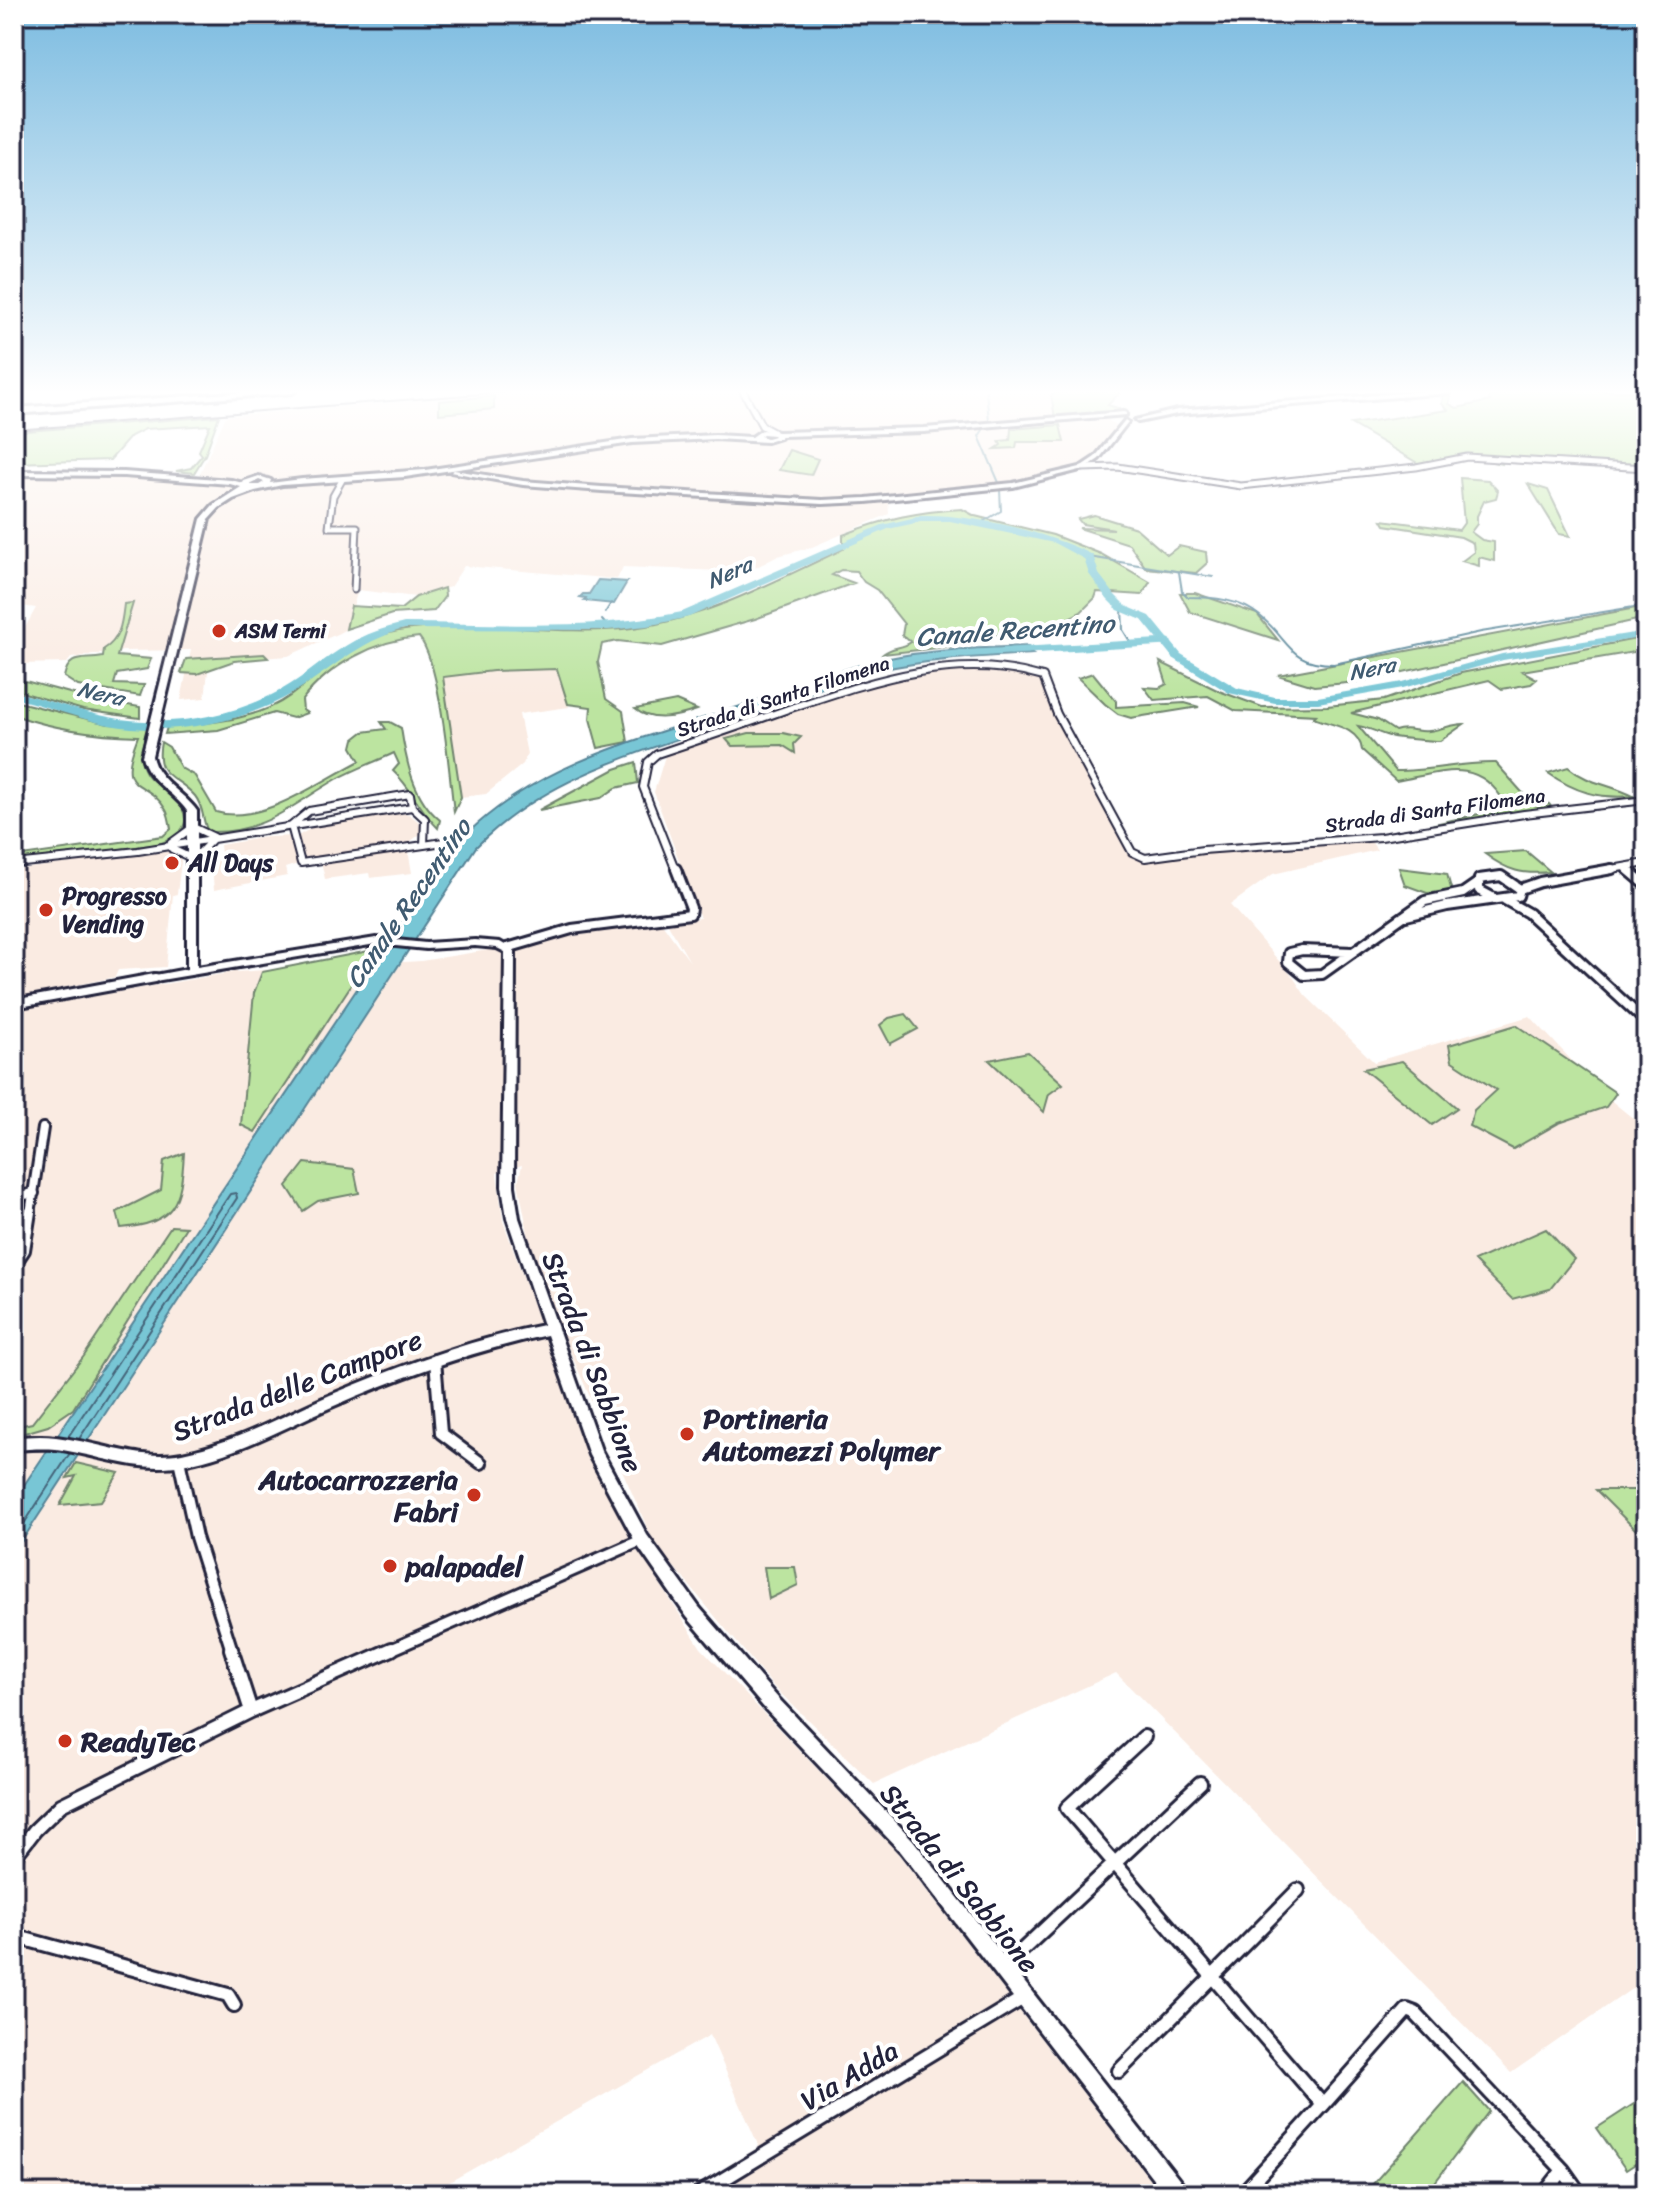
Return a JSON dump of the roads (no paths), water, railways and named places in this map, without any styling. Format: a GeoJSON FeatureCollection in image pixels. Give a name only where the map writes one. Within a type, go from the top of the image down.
{"type":"FeatureCollection","features":[{"type":"Feature","properties":{"kind":"main road"},"geometry":{"type":"LineString","coordinates":[[192,971],[192,811],[186,801],[150,771],[147,763],[205,519],[213,508],[237,494]]}},
{"type":"Feature","properties":{"kind":"main road"},"geometry":{"type":"LineString","coordinates":[[693,494],[822,502],[918,494]]}},
{"type":"Feature","properties":{"kind":"main road"},"geometry":{"type":"LineString","coordinates":[[155,978],[354,944],[475,943],[507,948]]}},
{"type":"Feature","properties":{"kind":"main road","name":"Strada di Sabbione"},"geometry":{"type":"LineString","coordinates":[[507,948],[511,957],[508,1186],[516,1232],[594,1451],[642,1540],[693,1612],[772,1704],[907,1846],[1178,2194]]}},
{"type":"Feature","properties":{"kind":"main road"},"geometry":{"type":"LineString","coordinates":[[190,950],[214,964],[236,965]]}},
{"type":"Feature","properties":{"kind":"main road"},"geometry":{"type":"LineString","coordinates":[[155,978],[180,965],[190,950]]}},
{"type":"Feature","properties":{"kind":"main road","name":"Strada delle Campore"},"geometry":{"type":"LineString","coordinates":[[14,1444],[50,1441],[152,1461],[179,1460],[207,1453],[406,1369],[549,1329]]}},
{"type":"Feature","properties":{"kind":"street"},"geometry":{"type":"LineString","coordinates":[[334,494],[329,527],[357,527],[354,590]]}},
{"type":"Feature","properties":{"kind":"street","name":"Strada di Santa Filomena"},"geometry":{"type":"LineString","coordinates":[[507,948],[572,929],[690,914],[691,908],[643,787],[648,762],[657,754],[883,677],[931,670],[982,668],[1023,671],[1043,677],[1057,714],[1132,852],[1145,858],[1203,850],[1381,837],[1524,814],[1646,800]]}},
{"type":"Feature","properties":{"kind":"street"},"geometry":{"type":"LineString","coordinates":[[291,826],[309,811],[410,794],[412,807],[425,819],[424,845]]}},
{"type":"Feature","properties":{"kind":"street"},"geometry":{"type":"LineString","coordinates":[[14,866],[163,847],[412,807]]}},
{"type":"Feature","properties":{"kind":"street"},"geometry":{"type":"LineString","coordinates":[[291,826],[301,863],[443,842]]}},
{"type":"Feature","properties":{"kind":"street"},"geometry":{"type":"LineString","coordinates":[[163,847],[178,840],[193,827],[217,838]]}},
{"type":"Feature","properties":{"kind":"street"},"geometry":{"type":"LineString","coordinates":[[163,847],[180,850],[193,859],[208,842],[217,838]]}},
{"type":"Feature","properties":{"kind":"street"},"geometry":{"type":"LineString","coordinates":[[1505,900],[1540,882],[1646,863]]}},
{"type":"Feature","properties":{"kind":"street"},"geometry":{"type":"LineString","coordinates":[[1625,867],[1646,885]]}},
{"type":"Feature","properties":{"kind":"street"},"geometry":{"type":"LineString","coordinates":[[1354,952],[1302,950],[1289,953],[1288,962],[1294,970],[1313,976],[1322,974],[1354,952],[1406,916],[1425,901],[1463,893],[1486,875],[1540,882]]}},
{"type":"Feature","properties":{"kind":"street"},"geometry":{"type":"LineString","coordinates":[[1507,878],[1519,892],[1528,913]]}},
{"type":"Feature","properties":{"kind":"street"},"geometry":{"type":"LineString","coordinates":[[1476,884],[1479,890],[1528,913],[1646,1022]]}},
{"type":"Feature","properties":{"kind":"street"},"geometry":{"type":"LineString","coordinates":[[1437,897],[1447,906]]}},
{"type":"Feature","properties":{"kind":"street"},"geometry":{"type":"LineString","coordinates":[[1406,916],[1494,898]]}},
{"type":"Feature","properties":{"kind":"street"},"geometry":{"type":"LineString","coordinates":[[14,1004],[155,978]]}},
{"type":"Feature","properties":{"kind":"street"},"geometry":{"type":"LineString","coordinates":[[14,1265],[24,1250],[43,1128]]}},
{"type":"Feature","properties":{"kind":"street"},"geometry":{"type":"LineString","coordinates":[[14,1197],[34,1193]]}},
{"type":"Feature","properties":{"kind":"street"},"geometry":{"type":"LineString","coordinates":[[435,1360],[441,1433],[481,1463]]}},
{"type":"Feature","properties":{"kind":"street"},"geometry":{"type":"LineString","coordinates":[[179,1460],[196,1537],[251,1711]]}},
{"type":"Feature","properties":{"kind":"street"},"geometry":{"type":"LineString","coordinates":[[14,1857],[35,1830],[61,1805],[251,1711],[642,1540]]}},
{"type":"Feature","properties":{"kind":"street"},"geometry":{"type":"LineString","coordinates":[[1144,1737],[1067,1808],[1323,2105]]}},
{"type":"Feature","properties":{"kind":"street"},"geometry":{"type":"LineString","coordinates":[[1017,1955],[1200,1783]]}},
{"type":"Feature","properties":{"kind":"street"},"geometry":{"type":"LineString","coordinates":[[1119,2071],[1298,1890]]}},
{"type":"Feature","properties":{"kind":"street"},"geometry":{"type":"LineString","coordinates":[[14,1936],[228,1995],[234,2005]]}},
{"type":"Feature","properties":{"kind":"street","name":"Via Adda"},"geometry":{"type":"LineString","coordinates":[[699,2194],[1024,1998]]}},
{"type":"Feature","properties":{"kind":"street"},"geometry":{"type":"LineString","coordinates":[[1242,2194],[1407,2010],[1415,2013],[1563,2170],[1580,2194]]}},
{"type":"Feature","properties":{"kind":"street"},"geometry":{"type":"LineString","coordinates":[[1544,2194],[1563,2170]]}},
{"type":"Feature","properties":{"kind":"water"},"geometry":{"type":"Polygon","coordinates":[[[598,580],[627,582],[614,604],[584,601],[586,598],[580,597],[589,594],[598,580]]]}},
{"type":"Feature","properties":{"kind":"water"},"geometry":{"type":"Polygon","coordinates":[[[1028,646],[1025,650],[1032,654],[899,666],[832,684],[606,765],[537,799],[505,821],[476,847],[14,1553],[14,1500],[445,858],[474,827],[507,801],[582,760],[841,671],[916,654],[1028,646]]]}},
{"type":"Feature","properties":{"kind":"waterway"},"geometry":{"type":"LineString","coordinates":[[979,524],[1001,511],[1000,494]]}},
{"type":"Feature","properties":{"kind":"waterway","name":"Nera"},"geometry":{"type":"LineString","coordinates":[[14,695],[129,724],[201,720],[270,700],[304,681],[354,645],[384,631],[404,626],[608,627],[647,623],[685,615],[885,527],[925,518],[950,518],[1057,541],[1089,557],[1094,574],[1111,597],[1122,608],[1146,618],[1177,656],[1233,691],[1275,700],[1318,700],[1403,685],[1502,657],[1646,634]]}},
{"type":"Feature","properties":{"kind":"waterway"},"geometry":{"type":"LineString","coordinates":[[1089,557],[1213,577]]}},
{"type":"Feature","properties":{"kind":"waterway"},"geometry":{"type":"LineString","coordinates":[[1179,572],[1182,591],[1188,597],[1216,599],[1252,610],[1298,655],[1319,663],[1334,664],[1481,632],[1646,605]]}},
{"type":"Feature","properties":{"kind":"waterway"},"geometry":{"type":"LineString","coordinates":[[605,613],[611,603]]}},
{"type":"Feature","properties":{"kind":"waterway","name":"Canale Recentino"},"geometry":{"type":"LineString","coordinates":[[1122,608],[1123,630],[1131,643]]}},
{"type":"Feature","properties":{"kind":"waterway","name":"Nera"},"geometry":{"type":"LineString","coordinates":[[602,620],[608,627]]}},
{"type":"Feature","properties":{"kind":"waterway","name":"Canale Recentino"},"geometry":{"type":"LineString","coordinates":[[1011,651],[1168,642]]}},
{"type":"Feature","properties":{"kind":"place","name":"ASM Terni"},"geometry":{"type":"Point","coordinates":[219,631]}},
{"type":"Feature","properties":{"kind":"place","name":"All Days"},"geometry":{"type":"Point","coordinates":[172,863]}},
{"type":"Feature","properties":{"kind":"place","name":"Progresso Vending"},"geometry":{"type":"Point","coordinates":[46,910]}},
{"type":"Feature","properties":{"kind":"place","name":"Portineria Automezzi Polymer"},"geometry":{"type":"Point","coordinates":[687,1434]}},
{"type":"Feature","properties":{"kind":"place","name":"Autocarrozzeria Fabri"},"geometry":{"type":"Point","coordinates":[474,1495]}},
{"type":"Feature","properties":{"kind":"place","name":"palapadel"},"geometry":{"type":"Point","coordinates":[390,1566]}},
{"type":"Feature","properties":{"kind":"place","name":"ReadyTec"},"geometry":{"type":"Point","coordinates":[65,1741]}}]}
